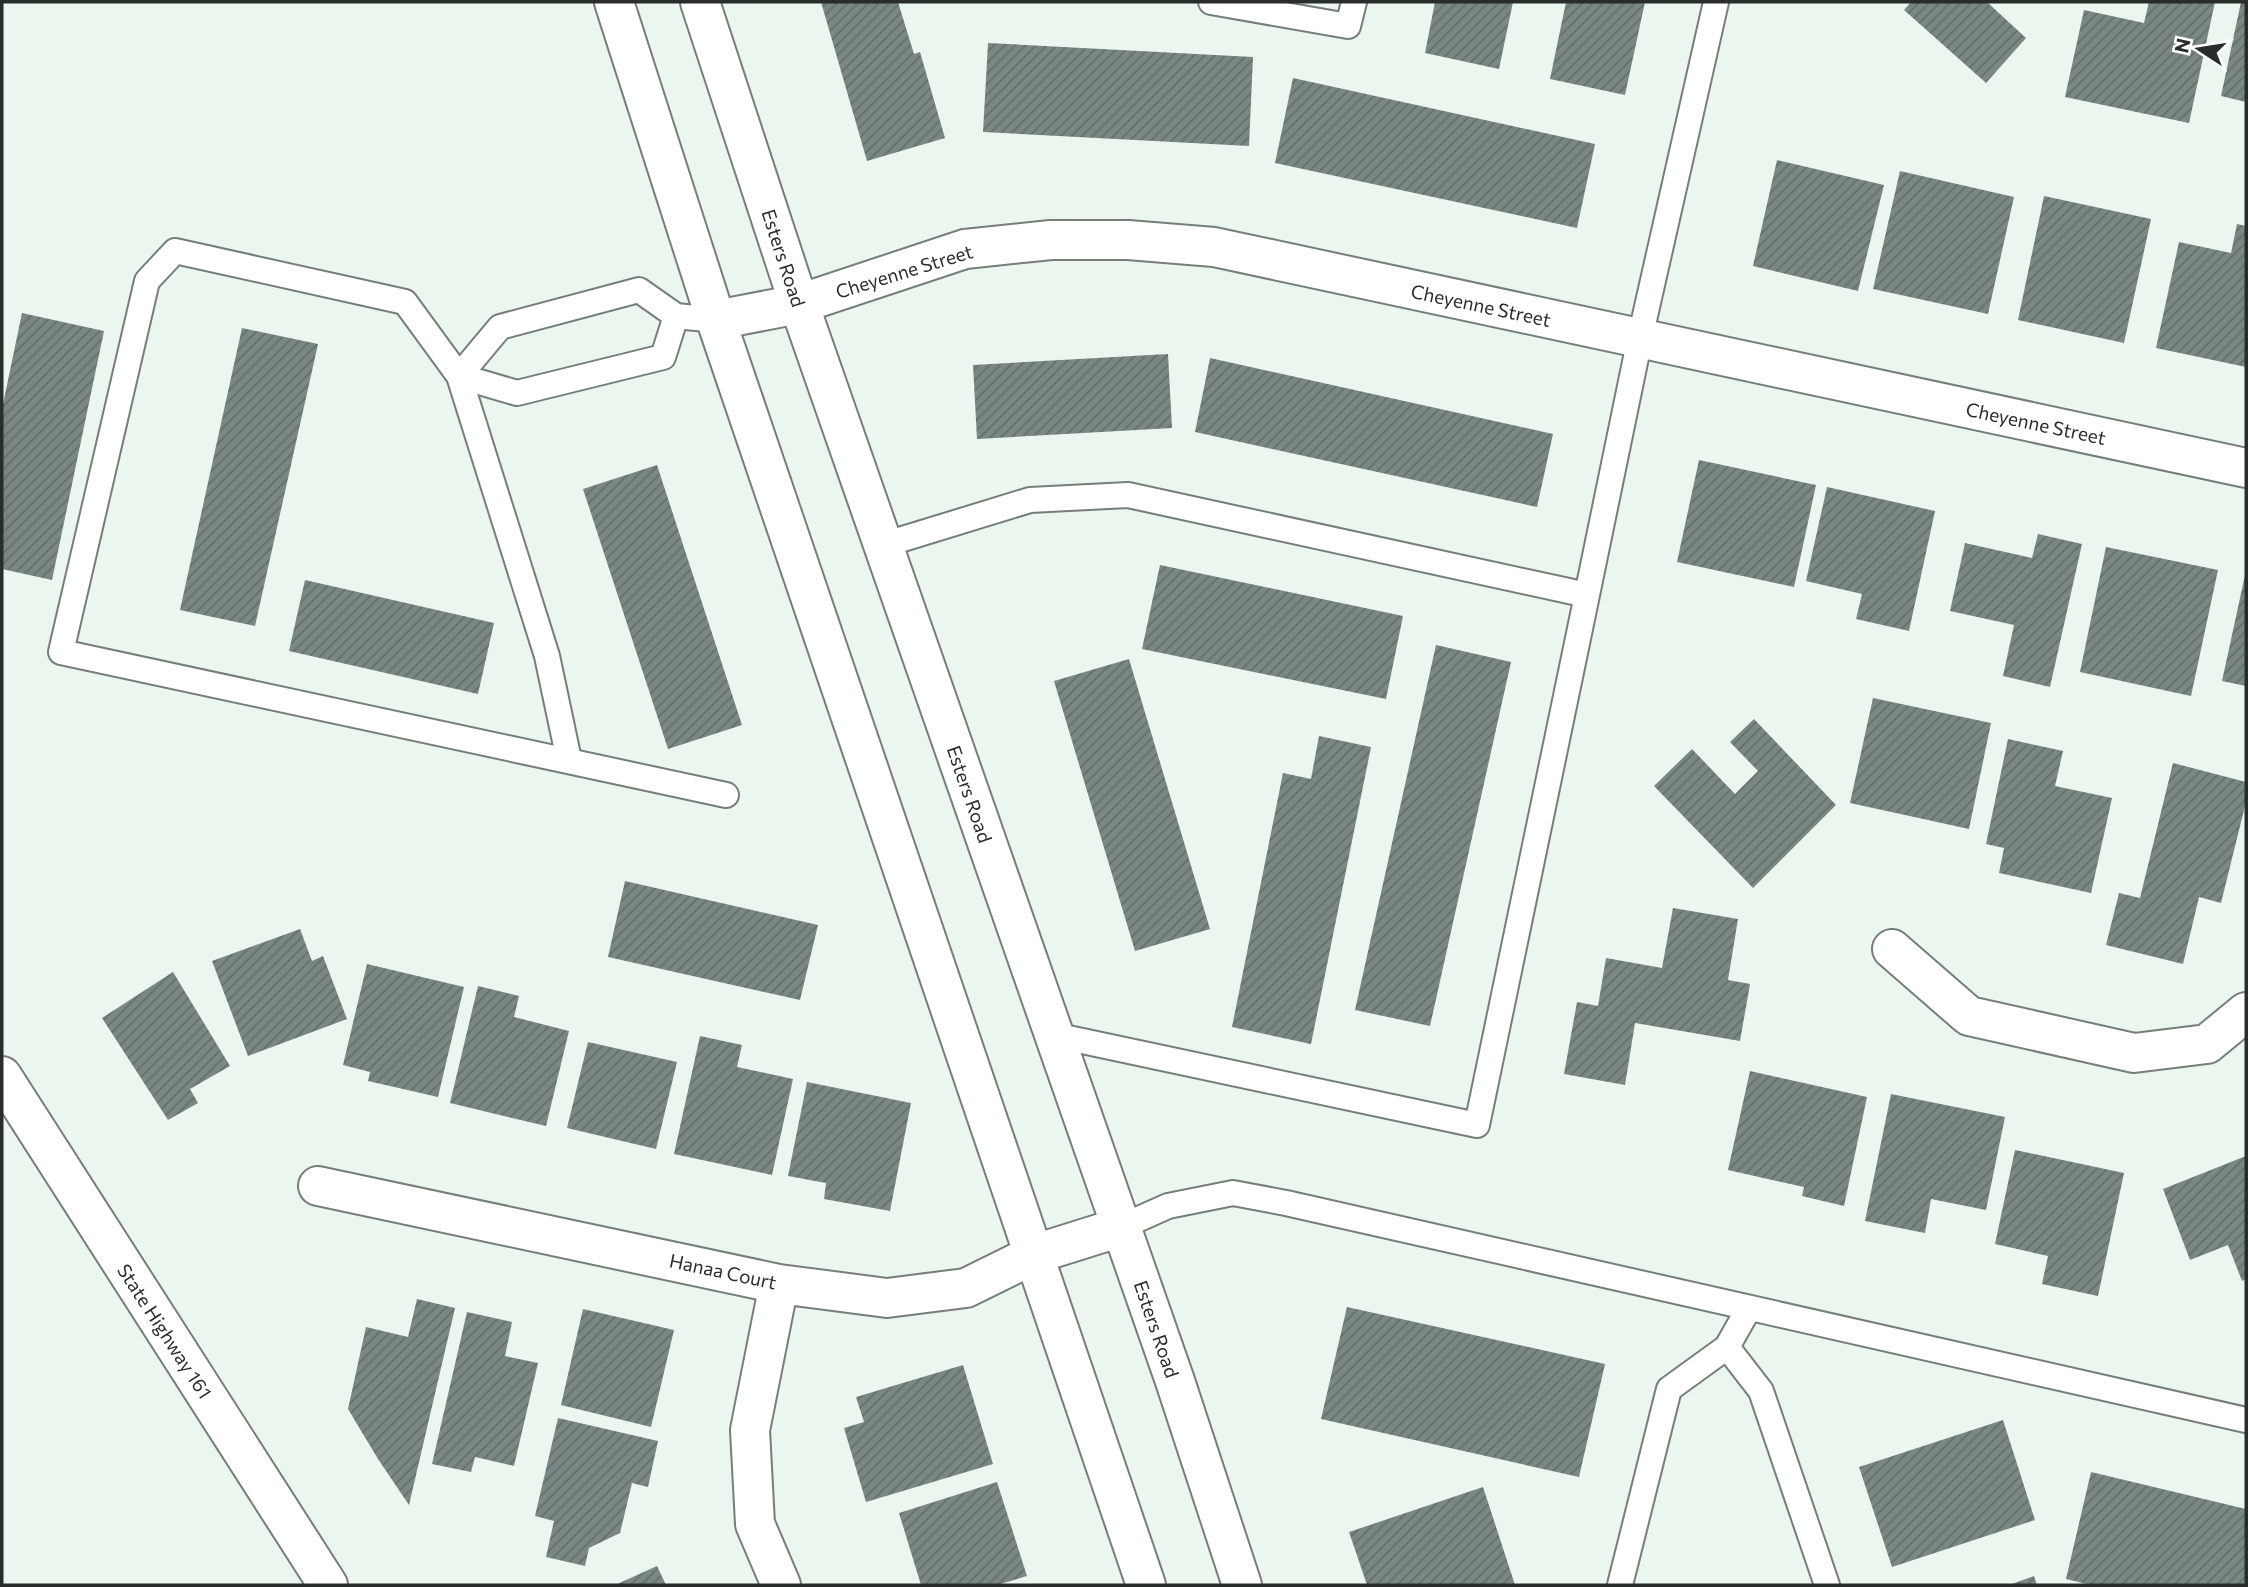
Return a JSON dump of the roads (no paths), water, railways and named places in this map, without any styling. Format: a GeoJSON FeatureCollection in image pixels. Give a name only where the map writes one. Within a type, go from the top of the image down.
{"type":"FeatureCollection","features":[{"type":"Feature","properties":{"kind":"street"},"geometry":{"type":"LineString","coordinates":[[614,2],[716,320],[1146,1585]]}},
{"type":"Feature","properties":{"kind":"street","name":"Esters Road"},"geometry":{"type":"LineString","coordinates":[[701,2],[799,304],[1175,1381],[1242,1585]]}},
{"type":"Feature","properties":{"kind":"street","name":"Cheyenne Street"},"geometry":{"type":"LineString","coordinates":[[716,320],[799,304],[965,249],[1051,240],[1128,240],[1214,247],[2246,468]]}},
{"type":"Feature","properties":{"kind":"street"},"geometry":{"type":"LineString","coordinates":[[1892,949],[1969,1016],[2134,1053],[2207,1044],[2246,1013]]}},
{"type":"Feature","properties":{"kind":"street","name":"State Highway 161"},"geometry":{"type":"LineString","coordinates":[[2,1076],[328,1585]]}},
{"type":"Feature","properties":{"kind":"street","name":"Hanaa Court"},"geometry":{"type":"LineString","coordinates":[[318,1186],[779,1284],[887,1298],[966,1288],[1035,1254],[1121,1227]]}},
{"type":"Feature","properties":{"kind":"street"},"geometry":{"type":"LineString","coordinates":[[779,1284],[750,1430],[755,1524],[781,1585]]}},
{"type":"Feature","properties":{"kind":"lane"},"geometry":{"type":"LineString","coordinates":[[1211,2],[1348,26],[1354,2]]}},
{"type":"Feature","properties":{"kind":"lane"},"geometry":{"type":"LineString","coordinates":[[1054,1035],[1477,1125],[1640,338],[1716,2]]}},
{"type":"Feature","properties":{"kind":"lane"},"geometry":{"type":"LineString","coordinates":[[569,760],[547,656],[459,376],[405,302],[175,251],[147,281],[61,652],[726,795]]}},
{"type":"Feature","properties":{"kind":"lane"},"geometry":{"type":"LineString","coordinates":[[459,376],[500,327],[639,289],[676,316],[716,320]]}},
{"type":"Feature","properties":{"kind":"lane"},"geometry":{"type":"LineString","coordinates":[[459,376],[517,393],[663,357],[676,316]]}},
{"type":"Feature","properties":{"kind":"lane"},"geometry":{"type":"LineString","coordinates":[[883,545],[1030,500],[1128,495],[1587,594]]}},
{"type":"Feature","properties":{"kind":"lane"},"geometry":{"type":"LineString","coordinates":[[1121,1227],[1168,1206],[1233,1193],[2246,1420]]}},
{"type":"Feature","properties":{"kind":"lane"},"geometry":{"type":"LineString","coordinates":[[1620,1585],[1669,1389],[1727,1347],[1749,1308]]}},
{"type":"Feature","properties":{"kind":"lane"},"geometry":{"type":"LineString","coordinates":[[1727,1347],[1761,1391],[1827,1585]]}}]}
